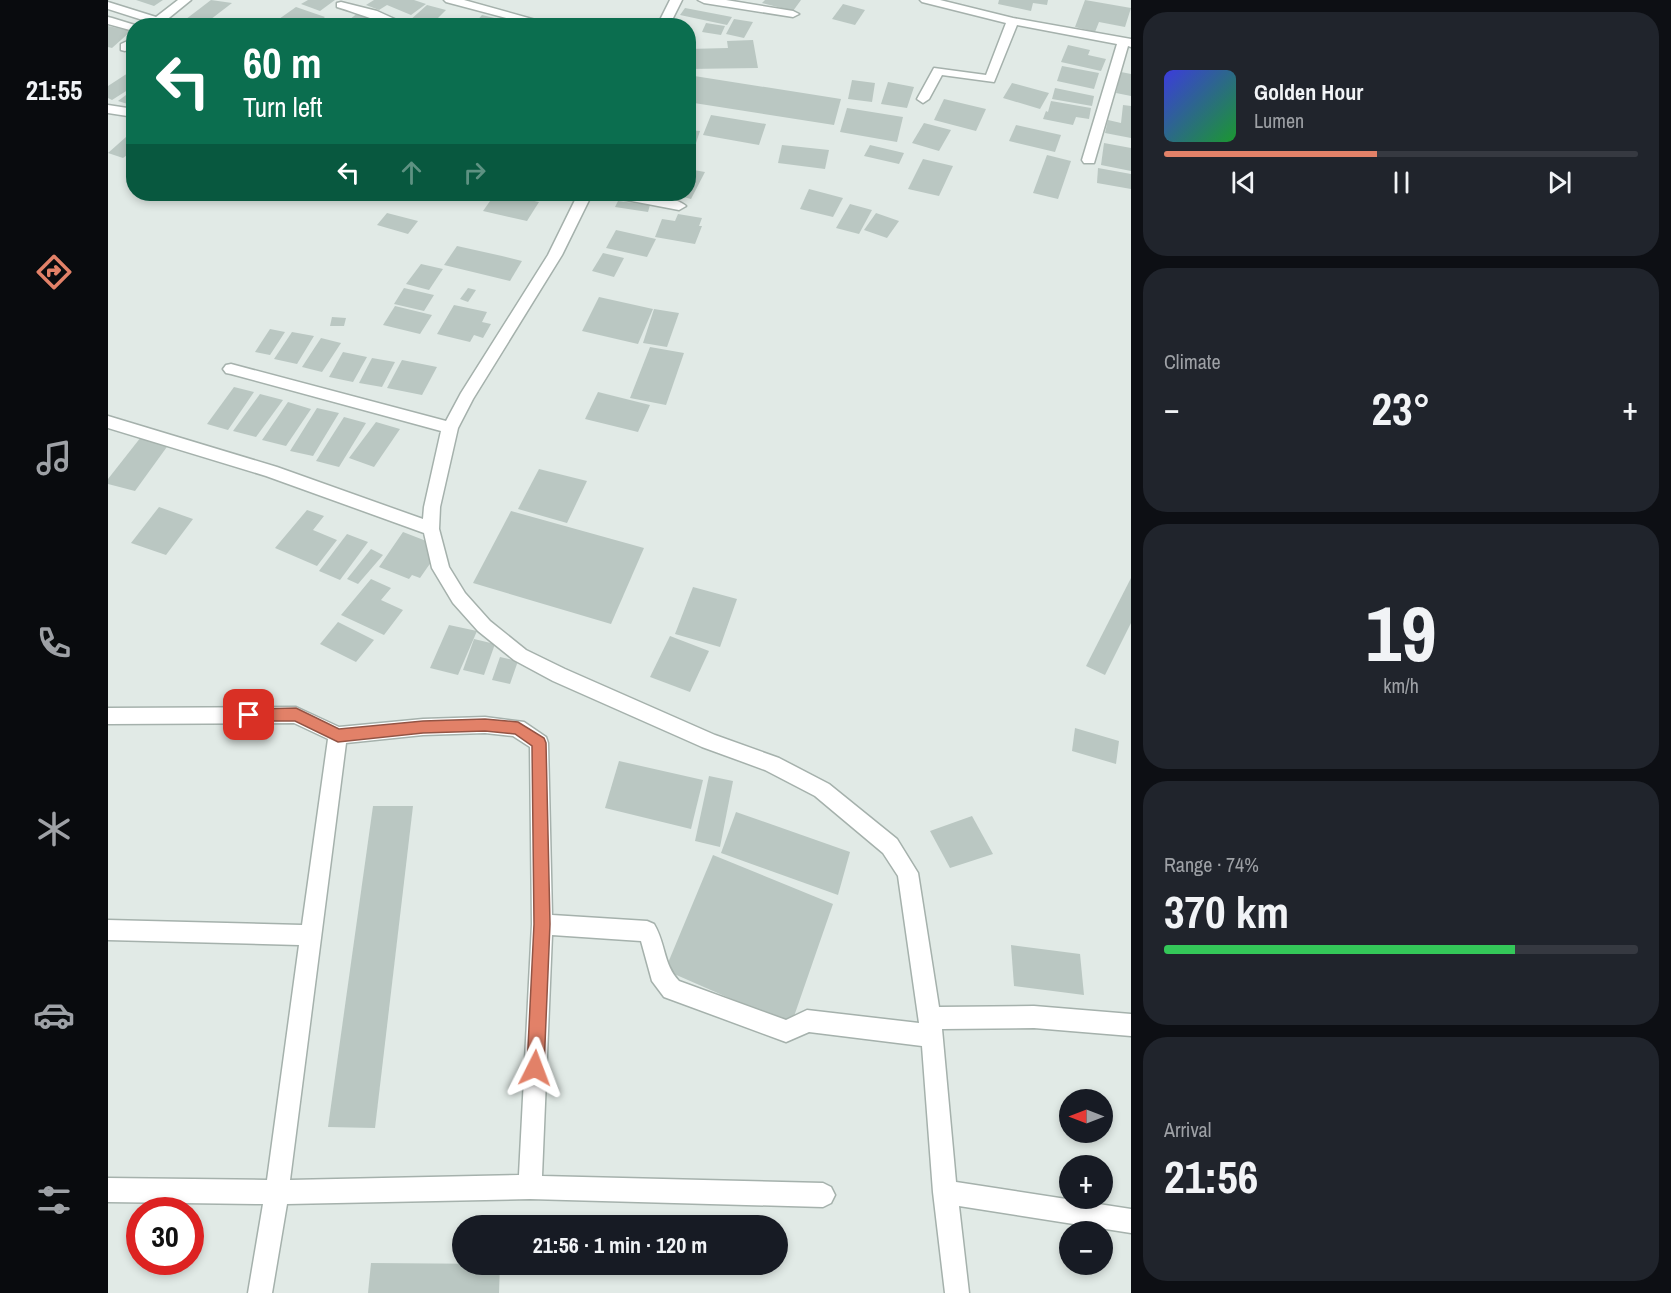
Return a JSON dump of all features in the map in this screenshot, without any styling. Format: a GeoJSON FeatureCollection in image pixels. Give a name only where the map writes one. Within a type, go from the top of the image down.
{"type":"FeatureCollection","features":[{"type":"Feature","properties":{"kind":"street"},"geometry":{"type":"LineString","coordinates":[[161,18],[185,0]]}},
{"type":"Feature","properties":{"kind":"street"},"geometry":{"type":"LineString","coordinates":[[450,0],[496,5],[531,18]]}},
{"type":"Feature","properties":{"kind":"street"},"geometry":{"type":"LineString","coordinates":[[667,18],[676,0]]}},
{"type":"Feature","properties":{"kind":"street"},"geometry":{"type":"LineString","coordinates":[[704,0],[793,14]]}},
{"type":"Feature","properties":{"kind":"street"},"geometry":{"type":"LineString","coordinates":[[926,0],[1013,21],[1127,42],[1089,160]]}},
{"type":"Feature","properties":{"kind":"street"},"geometry":{"type":"LineString","coordinates":[[108,4],[142,18]]}},
{"type":"Feature","properties":{"kind":"street"},"geometry":{"type":"LineString","coordinates":[[341,6],[385,18]]}},
{"type":"Feature","properties":{"kind":"street"},"geometry":{"type":"LineString","coordinates":[[108,20],[126,26]]}},
{"type":"Feature","properties":{"kind":"street"},"geometry":{"type":"LineString","coordinates":[[923,99],[938,71],[990,79],[1013,21]]}},
{"type":"Feature","properties":{"kind":"street"},"geometry":{"type":"LineString","coordinates":[[108,109],[126,112]]}},
{"type":"Feature","properties":{"kind":"street"},"geometry":{"type":"LineString","coordinates":[[582,201],[555,255],[466,397],[450,428],[438,475],[431,529],[441,568],[459,598],[484,626],[520,655],[559,675],[709,741],[772,764],[822,790],[890,846],[908,873],[931,1027],[945,1192],[957,1293]]}},
{"type":"Feature","properties":{"kind":"street"},"geometry":{"type":"LineString","coordinates":[[653,201],[679,206]]}},
{"type":"Feature","properties":{"kind":"street"},"geometry":{"type":"LineString","coordinates":[[231,369],[450,428]]}},
{"type":"Feature","properties":{"kind":"street"},"geometry":{"type":"LineString","coordinates":[[108,422],[271,471],[431,529]]}},
{"type":"Feature","properties":{"kind":"street"},"geometry":{"type":"LineString","coordinates":[[108,716],[296,715],[338,735],[423,727],[485,725],[518,728],[539,743],[542,924],[530,1187]]}},
{"type":"Feature","properties":{"kind":"street"},"geometry":{"type":"LineString","coordinates":[[260,1293],[276,1192],[338,735]]}},
{"type":"Feature","properties":{"kind":"street"},"geometry":{"type":"LineString","coordinates":[[542,924],[647,931],[652,940],[656,969],[662,980],[672,989],[786,1031],[807,1020],[931,1027],[1034,1017],[1131,1025]]}},
{"type":"Feature","properties":{"kind":"street"},"geometry":{"type":"LineString","coordinates":[[108,930],[311,935]]}},
{"type":"Feature","properties":{"kind":"street"},"geometry":{"type":"LineString","coordinates":[[108,1190],[276,1192],[530,1187],[823,1195]]}},
{"type":"Feature","properties":{"kind":"street"},"geometry":{"type":"LineString","coordinates":[[945,1192],[1131,1221]]}},
{"type":"Feature","properties":{"kind":"building"},"geometry":{"type":"Polygon","coordinates":[[[136,0],[163,0],[154,6],[136,0]]]}},
{"type":"Feature","properties":{"kind":"building"},"geometry":{"type":"Polygon","coordinates":[[[211,0],[232,3],[212,18],[187,18],[211,0]]]}},
{"type":"Feature","properties":{"kind":"building"},"geometry":{"type":"Polygon","coordinates":[[[308,0],[335,0],[320,11],[301,4],[308,0]]]}},
{"type":"Feature","properties":{"kind":"building"},"geometry":{"type":"Polygon","coordinates":[[[374,0],[414,0],[426,4],[411,15],[387,5],[379,10],[366,5],[374,0]]]}},
{"type":"Feature","properties":{"kind":"building"},"geometry":{"type":"Polygon","coordinates":[[[765,0],[801,0],[793,11],[762,3],[765,0]]]}},
{"type":"Feature","properties":{"kind":"building"},"geometry":{"type":"Polygon","coordinates":[[[999,0],[1048,0],[1047,5],[1033,3],[1031,11],[998,4],[999,0]]]}},
{"type":"Feature","properties":{"kind":"building"},"geometry":{"type":"Polygon","coordinates":[[[1085,0],[1131,8],[1125,27],[1099,22],[1095,32],[1075,27],[1085,0]]]}},
{"type":"Feature","properties":{"kind":"building"},"geometry":{"type":"Polygon","coordinates":[[[843,4],[865,10],[855,25],[832,19],[843,4]]]}},
{"type":"Feature","properties":{"kind":"building"},"geometry":{"type":"Polygon","coordinates":[[[427,5],[446,10],[438,18],[412,18],[427,5]]]}},
{"type":"Feature","properties":{"kind":"building"},"geometry":{"type":"Polygon","coordinates":[[[296,7],[325,17],[324,18],[280,18],[296,7]]]}},
{"type":"Feature","properties":{"kind":"building"},"geometry":{"type":"Polygon","coordinates":[[[685,8],[732,17],[727,25],[680,15],[685,8]]]}},
{"type":"Feature","properties":{"kind":"building"},"geometry":{"type":"Polygon","coordinates":[[[359,12],[378,18],[352,18],[359,12]]]}},
{"type":"Feature","properties":{"kind":"building"},"geometry":{"type":"Polygon","coordinates":[[[482,15],[494,18],[479,18],[482,15]]]}},
{"type":"Feature","properties":{"kind":"building"},"geometry":{"type":"Polygon","coordinates":[[[734,19],[753,22],[744,38],[726,34],[734,19]]]}},
{"type":"Feature","properties":{"kind":"building"},"geometry":{"type":"Polygon","coordinates":[[[706,23],[725,26],[721,35],[702,32],[706,23]]]}},
{"type":"Feature","properties":{"kind":"building"},"geometry":{"type":"Polygon","coordinates":[[[108,26],[126,30],[126,35],[112,48],[108,47],[108,26]]]}},
{"type":"Feature","properties":{"kind":"building"},"geometry":{"type":"Polygon","coordinates":[[[753,40],[758,68],[696,69],[696,49],[728,48],[727,41],[753,40]]]}},
{"type":"Feature","properties":{"kind":"building"},"geometry":{"type":"Polygon","coordinates":[[[1068,45],[1090,50],[1088,55],[1106,59],[1101,71],[1061,62],[1068,45]]]}},
{"type":"Feature","properties":{"kind":"building"},"geometry":{"type":"Polygon","coordinates":[[[1062,66],[1099,73],[1094,89],[1057,81],[1062,66]]]}},
{"type":"Feature","properties":{"kind":"building"},"geometry":{"type":"Polygon","coordinates":[[[1121,72],[1131,74],[1131,96],[1116,93],[1121,72]]]}},
{"type":"Feature","properties":{"kind":"building"},"geometry":{"type":"Polygon","coordinates":[[[126,74],[126,91],[112,100],[108,98],[108,86],[126,74]]]}},
{"type":"Feature","properties":{"kind":"building"},"geometry":{"type":"Polygon","coordinates":[[[696,76],[841,99],[834,125],[696,103],[696,76]]]}},
{"type":"Feature","properties":{"kind":"building"},"geometry":{"type":"Polygon","coordinates":[[[852,80],[875,83],[872,102],[848,99],[852,80]]]}},
{"type":"Feature","properties":{"kind":"building"},"geometry":{"type":"Polygon","coordinates":[[[888,82],[914,87],[907,108],[881,104],[888,82]]]}},
{"type":"Feature","properties":{"kind":"building"},"geometry":{"type":"Polygon","coordinates":[[[1012,83],[1049,93],[1040,109],[1003,98],[1012,83]]]}},
{"type":"Feature","properties":{"kind":"building"},"geometry":{"type":"Polygon","coordinates":[[[1055,88],[1094,96],[1092,106],[1052,99],[1055,88]]]}},
{"type":"Feature","properties":{"kind":"building"},"geometry":{"type":"Polygon","coordinates":[[[126,95],[126,104],[118,101],[126,95]]]}},
{"type":"Feature","properties":{"kind":"building"},"geometry":{"type":"Polygon","coordinates":[[[944,99],[986,109],[976,131],[934,120],[944,99]]]}},
{"type":"Feature","properties":{"kind":"building"},"geometry":{"type":"Polygon","coordinates":[[[1051,101],[1091,108],[1089,119],[1076,117],[1073,125],[1043,119],[1051,101]]]}},
{"type":"Feature","properties":{"kind":"building"},"geometry":{"type":"Polygon","coordinates":[[[1123,105],[1131,106],[1131,138],[1105,133],[1108,120],[1121,123],[1123,105]]]}},
{"type":"Feature","properties":{"kind":"building"},"geometry":{"type":"Polygon","coordinates":[[[847,108],[903,117],[897,142],[840,132],[847,108]]]}},
{"type":"Feature","properties":{"kind":"building"},"geometry":{"type":"Polygon","coordinates":[[[711,115],[766,124],[759,145],[703,135],[711,115]]]}},
{"type":"Feature","properties":{"kind":"building"},"geometry":{"type":"Polygon","coordinates":[[[924,123],[951,130],[939,151],[912,143],[924,123]]]}},
{"type":"Feature","properties":{"kind":"building"},"geometry":{"type":"Polygon","coordinates":[[[1016,125],[1061,135],[1055,152],[1009,141],[1016,125]]]}},
{"type":"Feature","properties":{"kind":"building"},"geometry":{"type":"Polygon","coordinates":[[[696,131],[700,131],[696,143],[696,131]]]}},
{"type":"Feature","properties":{"kind":"building"},"geometry":{"type":"Polygon","coordinates":[[[126,137],[126,156],[123,158],[108,153],[126,137]]]}},
{"type":"Feature","properties":{"kind":"building"},"geometry":{"type":"Polygon","coordinates":[[[1104,143],[1131,148],[1131,171],[1101,165],[1104,143]]]}},
{"type":"Feature","properties":{"kind":"building"},"geometry":{"type":"Polygon","coordinates":[[[782,145],[829,150],[825,169],[778,163],[782,145]]]}},
{"type":"Feature","properties":{"kind":"building"},"geometry":{"type":"Polygon","coordinates":[[[870,145],[904,153],[899,164],[864,156],[870,145]]]}},
{"type":"Feature","properties":{"kind":"building"},"geometry":{"type":"Polygon","coordinates":[[[1047,155],[1071,161],[1058,199],[1033,193],[1047,155]]]}},
{"type":"Feature","properties":{"kind":"building"},"geometry":{"type":"Polygon","coordinates":[[[923,159],[953,166],[939,196],[908,189],[923,159]]]}},
{"type":"Feature","properties":{"kind":"building"},"geometry":{"type":"Polygon","coordinates":[[[1098,168],[1131,174],[1131,189],[1097,183],[1098,168]]]}},
{"type":"Feature","properties":{"kind":"building"},"geometry":{"type":"Polygon","coordinates":[[[696,170],[705,172],[696,189],[696,170]]]}},
{"type":"Feature","properties":{"kind":"building"},"geometry":{"type":"Polygon","coordinates":[[[809,189],[843,198],[833,217],[800,209],[809,189]]]}},
{"type":"Feature","properties":{"kind":"building"},"geometry":{"type":"Polygon","coordinates":[[[490,201],[539,202],[527,221],[483,211],[490,201]]]}},
{"type":"Feature","properties":{"kind":"building"},"geometry":{"type":"Polygon","coordinates":[[[618,201],[650,205],[648,212],[615,207],[618,201]]]}},
{"type":"Feature","properties":{"kind":"building"},"geometry":{"type":"Polygon","coordinates":[[[850,204],[872,210],[859,234],[836,228],[850,204]]]}},
{"type":"Feature","properties":{"kind":"building"},"geometry":{"type":"Polygon","coordinates":[[[387,213],[418,221],[408,234],[377,225],[387,213]]]}},
{"type":"Feature","properties":{"kind":"building"},"geometry":{"type":"Polygon","coordinates":[[[876,213],[899,221],[887,238],[864,230],[876,213]]]}},
{"type":"Feature","properties":{"kind":"building"},"geometry":{"type":"Polygon","coordinates":[[[678,214],[702,218],[699,226],[702,226],[695,244],[655,237],[662,219],[675,221],[678,214]]]}},
{"type":"Feature","properties":{"kind":"building"},"geometry":{"type":"Polygon","coordinates":[[[616,230],[656,239],[647,257],[606,248],[616,230]]]}},
{"type":"Feature","properties":{"kind":"building"},"geometry":{"type":"Polygon","coordinates":[[[457,246],[522,261],[510,281],[444,265],[457,246]]]}},
{"type":"Feature","properties":{"kind":"building"},"geometry":{"type":"Polygon","coordinates":[[[603,253],[624,258],[614,277],[592,271],[603,253]]]}},
{"type":"Feature","properties":{"kind":"building"},"geometry":{"type":"Polygon","coordinates":[[[421,264],[443,269],[429,290],[406,284],[421,264]]]}},
{"type":"Feature","properties":{"kind":"building"},"geometry":{"type":"Polygon","coordinates":[[[404,288],[434,295],[424,311],[394,304],[404,288]]]}},
{"type":"Feature","properties":{"kind":"building"},"geometry":{"type":"Polygon","coordinates":[[[468,288],[476,290],[468,302],[460,299],[468,288]]]}},
{"type":"Feature","properties":{"kind":"building"},"geometry":{"type":"Polygon","coordinates":[[[599,297],[653,309],[638,344],[582,331],[599,297]]]}},
{"type":"Feature","properties":{"kind":"building"},"geometry":{"type":"Polygon","coordinates":[[[454,305],[487,312],[482,322],[491,324],[483,338],[474,335],[470,342],[437,334],[454,305]]]}},
{"type":"Feature","properties":{"kind":"building"},"geometry":{"type":"Polygon","coordinates":[[[395,306],[432,315],[420,334],[383,325],[395,306]]]}},
{"type":"Feature","properties":{"kind":"building"},"geometry":{"type":"Polygon","coordinates":[[[654,309],[679,313],[667,347],[643,343],[654,309]]]}},
{"type":"Feature","properties":{"kind":"building"},"geometry":{"type":"Polygon","coordinates":[[[332,317],[346,318],[344,326],[330,326],[332,317]]]}},
{"type":"Feature","properties":{"kind":"building"},"geometry":{"type":"Polygon","coordinates":[[[270,329],[285,332],[270,355],[255,352],[270,329]]]}},
{"type":"Feature","properties":{"kind":"building"},"geometry":{"type":"Polygon","coordinates":[[[292,332],[314,336],[297,364],[274,359],[292,332]]]}},
{"type":"Feature","properties":{"kind":"building"},"geometry":{"type":"Polygon","coordinates":[[[321,338],[341,343],[322,372],[302,367],[321,338]]]}},
{"type":"Feature","properties":{"kind":"building"},"geometry":{"type":"Polygon","coordinates":[[[650,347],[684,353],[666,405],[630,398],[650,347]]]}},
{"type":"Feature","properties":{"kind":"building"},"geometry":{"type":"Polygon","coordinates":[[[343,352],[367,357],[353,382],[329,377],[343,352]]]}},
{"type":"Feature","properties":{"kind":"building"},"geometry":{"type":"Polygon","coordinates":[[[372,358],[395,362],[382,387],[359,383],[372,358]]]}},
{"type":"Feature","properties":{"kind":"building"},"geometry":{"type":"Polygon","coordinates":[[[402,360],[437,367],[422,395],[387,388],[402,360]]]}},
{"type":"Feature","properties":{"kind":"building"},"geometry":{"type":"Polygon","coordinates":[[[234,387],[254,392],[228,430],[207,424],[234,387]]]}},
{"type":"Feature","properties":{"kind":"building"},"geometry":{"type":"Polygon","coordinates":[[[598,392],[650,405],[638,432],[585,419],[598,392]]]}},
{"type":"Feature","properties":{"kind":"building"},"geometry":{"type":"Polygon","coordinates":[[[260,394],[283,400],[256,437],[233,431],[260,394]]]}},
{"type":"Feature","properties":{"kind":"building"},"geometry":{"type":"Polygon","coordinates":[[[288,402],[311,409],[286,446],[262,440],[288,402]]]}},
{"type":"Feature","properties":{"kind":"building"},"geometry":{"type":"Polygon","coordinates":[[[317,408],[339,413],[313,456],[290,451],[317,408]]]}},
{"type":"Feature","properties":{"kind":"building"},"geometry":{"type":"Polygon","coordinates":[[[344,417],[366,423],[339,467],[316,461],[344,417]]]}},
{"type":"Feature","properties":{"kind":"building"},"geometry":{"type":"Polygon","coordinates":[[[376,422],[400,429],[374,467],[349,458],[376,422]]]}},
{"type":"Feature","properties":{"kind":"building"},"geometry":{"type":"Polygon","coordinates":[[[141,437],[169,444],[135,491],[108,484],[108,479],[141,437]]]}},
{"type":"Feature","properties":{"kind":"building"},"geometry":{"type":"Polygon","coordinates":[[[539,469],[587,481],[567,523],[518,509],[539,469]]]}},
{"type":"Feature","properties":{"kind":"building"},"geometry":{"type":"Polygon","coordinates":[[[159,507],[193,519],[166,555],[131,543],[159,507]]]}},
{"type":"Feature","properties":{"kind":"building"},"geometry":{"type":"Polygon","coordinates":[[[307,510],[324,516],[313,530],[337,540],[317,566],[275,548],[307,510]]]}},
{"type":"Feature","properties":{"kind":"building"},"geometry":{"type":"Polygon","coordinates":[[[511,511],[644,548],[611,624],[473,583],[511,511]]]}},
{"type":"Feature","properties":{"kind":"building"},"geometry":{"type":"Polygon","coordinates":[[[403,532],[434,544],[428,552],[436,555],[420,578],[412,575],[409,579],[379,567],[403,532]]]}},
{"type":"Feature","properties":{"kind":"building"},"geometry":{"type":"Polygon","coordinates":[[[347,534],[368,542],[340,580],[319,571],[347,534]]]}},
{"type":"Feature","properties":{"kind":"building"},"geometry":{"type":"Polygon","coordinates":[[[371,549],[383,555],[358,584],[347,579],[371,549]]]}},
{"type":"Feature","properties":{"kind":"building"},"geometry":{"type":"Polygon","coordinates":[[[1131,578],[1131,623],[1105,675],[1086,666],[1131,578]]]}},
{"type":"Feature","properties":{"kind":"building"},"geometry":{"type":"Polygon","coordinates":[[[371,579],[391,588],[381,600],[403,610],[384,635],[341,615],[371,579]]]}},
{"type":"Feature","properties":{"kind":"building"},"geometry":{"type":"Polygon","coordinates":[[[693,587],[737,599],[720,647],[675,634],[693,587]]]}},
{"type":"Feature","properties":{"kind":"building"},"geometry":{"type":"Polygon","coordinates":[[[338,622],[374,640],[356,662],[320,644],[338,622]]]}},
{"type":"Feature","properties":{"kind":"building"},"geometry":{"type":"Polygon","coordinates":[[[449,625],[477,631],[458,675],[430,668],[449,625]]]}},
{"type":"Feature","properties":{"kind":"building"},"geometry":{"type":"Polygon","coordinates":[[[670,636],[709,651],[690,692],[650,677],[670,636]]]}},
{"type":"Feature","properties":{"kind":"building"},"geometry":{"type":"Polygon","coordinates":[[[474,639],[495,644],[484,675],[463,670],[474,639]]]}},
{"type":"Feature","properties":{"kind":"building"},"geometry":{"type":"Polygon","coordinates":[[[500,657],[518,661],[510,684],[492,680],[500,657]]]}},
{"type":"Feature","properties":{"kind":"building"},"geometry":{"type":"Polygon","coordinates":[[[1075,728],[1119,741],[1116,764],[1072,751],[1075,728]]]}},
{"type":"Feature","properties":{"kind":"building"},"geometry":{"type":"Polygon","coordinates":[[[619,761],[703,780],[691,829],[605,808],[619,761]]]}},
{"type":"Feature","properties":{"kind":"building"},"geometry":{"type":"Polygon","coordinates":[[[709,776],[733,781],[720,847],[695,841],[709,776]]]}},
{"type":"Feature","properties":{"kind":"building"},"geometry":{"type":"Polygon","coordinates":[[[373,806],[413,806],[375,1128],[328,1127],[373,806]]]}},
{"type":"Feature","properties":{"kind":"building"},"geometry":{"type":"Polygon","coordinates":[[[736,812],[850,852],[838,895],[721,853],[736,812]]]}},
{"type":"Feature","properties":{"kind":"building"},"geometry":{"type":"Polygon","coordinates":[[[972,816],[993,854],[950,868],[930,831],[972,816]]]}},
{"type":"Feature","properties":{"kind":"building"},"geometry":{"type":"Polygon","coordinates":[[[713,855],[833,904],[791,1025],[665,970],[713,855]]]}},
{"type":"Feature","properties":{"kind":"building"},"geometry":{"type":"Polygon","coordinates":[[[1011,945],[1080,954],[1084,995],[1014,986],[1011,945]]]}},
{"type":"Feature","properties":{"kind":"building"},"geometry":{"type":"Polygon","coordinates":[[[371,1263],[452,1264],[452,1275],[500,1275],[499,1293],[368,1293],[371,1263]]]}},
{"type":"Feature","properties":{"kind":"route"},"geometry":{"type":"LineString","coordinates":[[249,715],[296,715],[338,735],[423,727],[485,725],[518,728],[539,743],[542,924],[535,1068]]}}]}
